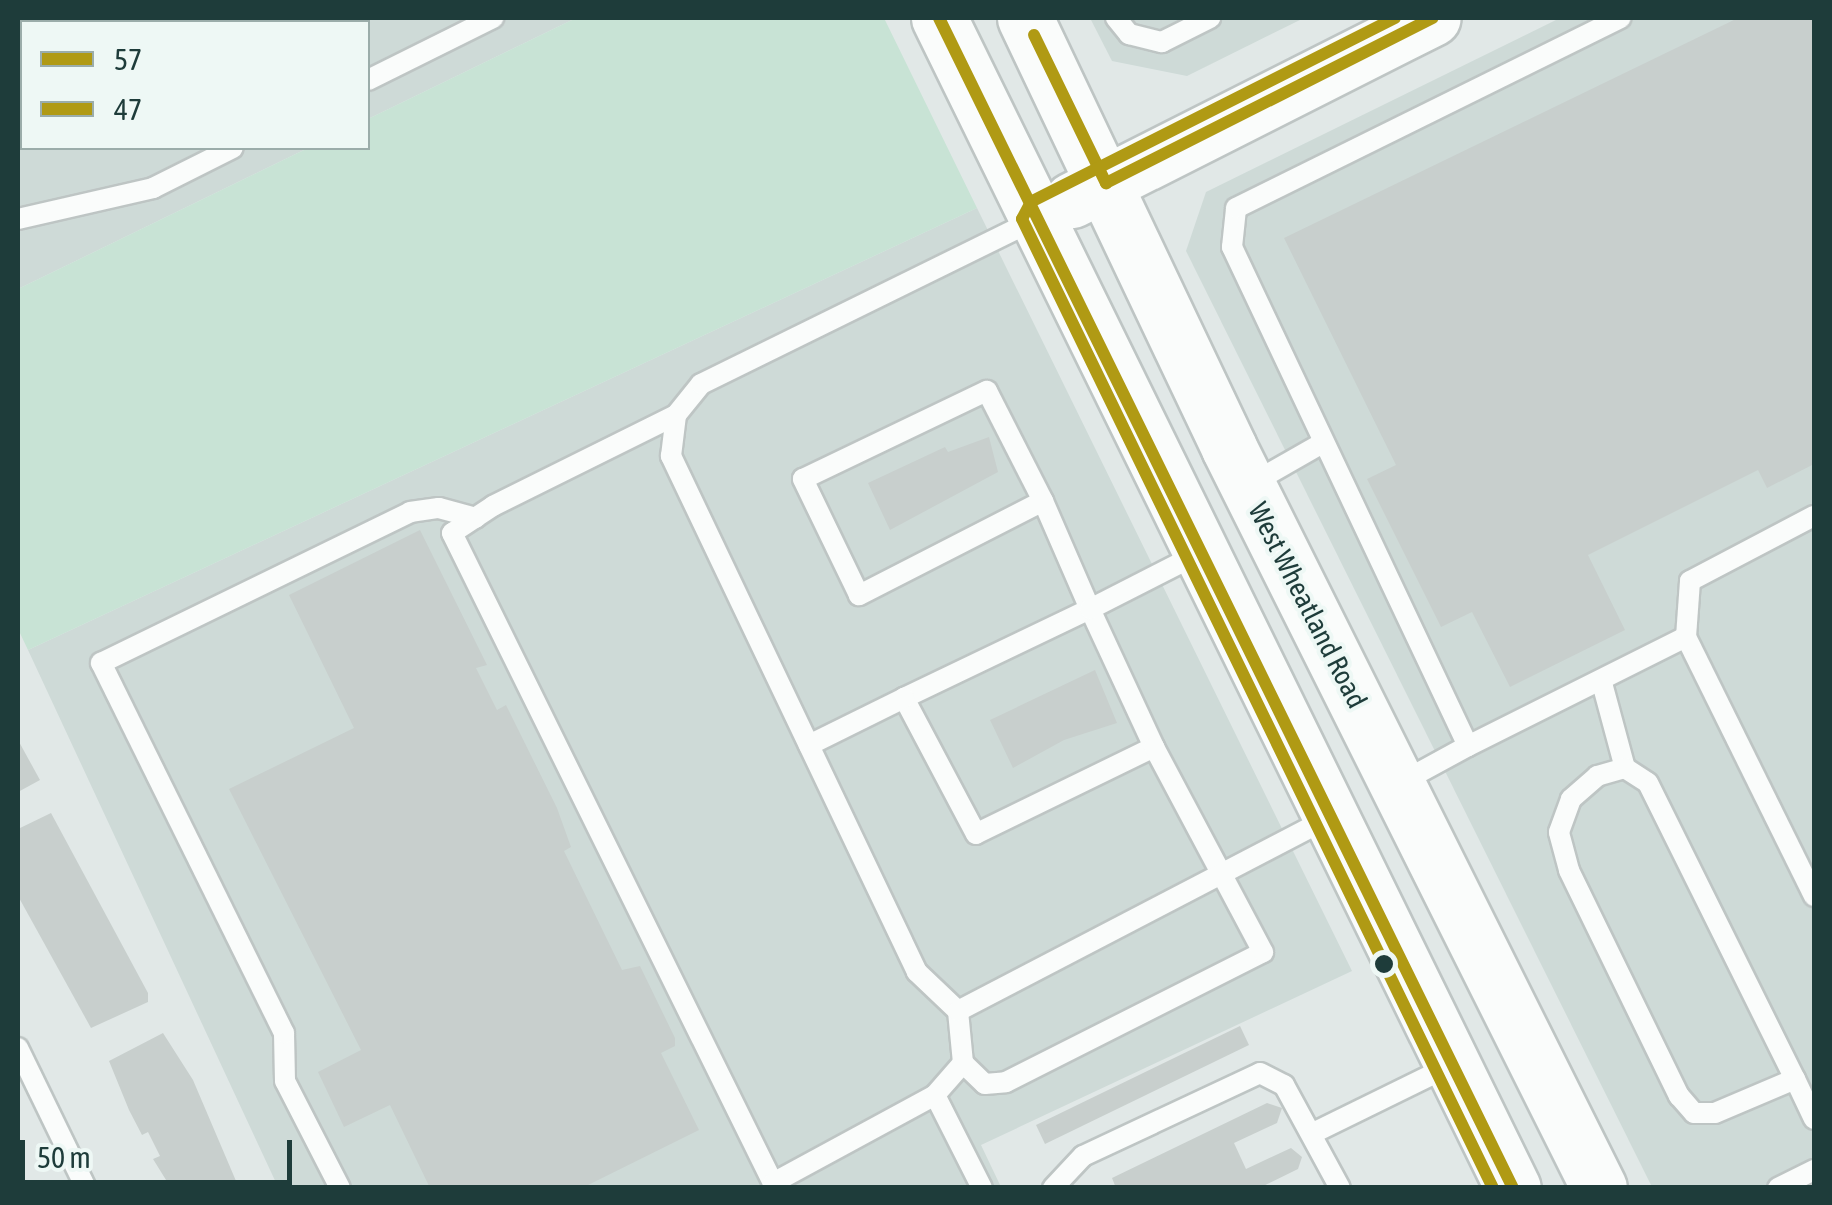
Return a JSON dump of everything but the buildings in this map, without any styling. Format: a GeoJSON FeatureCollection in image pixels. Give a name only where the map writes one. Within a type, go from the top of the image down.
{"type":"FeatureCollection","features":[{"type":"Feature","properties":{"kind":"main road"},"geometry":{"type":"LineString","coordinates":[[939,18],[1513,1188]]}},
{"type":"Feature","properties":{"kind":"main road","name":"West Wheatland Road"},"geometry":{"type":"LineString","coordinates":[[1025,18],[1248,485],[1599,1188]]}},
{"type":"Feature","properties":{"kind":"main road"},"geometry":{"type":"LineString","coordinates":[[1038,218],[1433,18]]}},
{"type":"Feature","properties":{"kind":"main road"},"geometry":{"type":"LineString","coordinates":[[1332,816],[1398,784]]}},
{"type":"Feature","properties":{"kind":"lane"},"geometry":{"type":"LineString","coordinates":[[370,79],[493,18]]}},
{"type":"Feature","properties":{"kind":"lane"},"geometry":{"type":"LineString","coordinates":[[1116,18],[1128,34],[1162,42],[1210,18]]}},
{"type":"Feature","properties":{"kind":"lane"},"geometry":{"type":"LineString","coordinates":[[1468,746],[1321,444],[1232,247],[1236,208],[1621,18]]}},
{"type":"Feature","properties":{"kind":"lane"},"geometry":{"type":"LineString","coordinates":[[18,219],[152,188],[229,150]]}},
{"type":"Feature","properties":{"kind":"lane"},"geometry":{"type":"LineString","coordinates":[[963,1063],[935,1095],[769,1185],[452,534],[676,415],[700,384],[1038,218]]}},
{"type":"Feature","properties":{"kind":"lane"},"geometry":{"type":"LineString","coordinates":[[676,415],[670,456],[918,972],[958,1011],[963,1063],[985,1084],[1006,1082],[1262,952],[1154,747],[1044,502],[987,392],[803,480],[859,595],[1044,502]]}},
{"type":"Feature","properties":{"kind":"lane"},"geometry":{"type":"LineString","coordinates":[[1248,485],[1321,444]]}},
{"type":"Feature","properties":{"kind":"lane"},"geometry":{"type":"LineString","coordinates":[[340,1188],[285,1081],[284,1033],[101,663],[410,512],[439,508],[476,518]]}},
{"type":"Feature","properties":{"kind":"lane"},"geometry":{"type":"LineString","coordinates":[[1814,516],[1690,581],[1686,637],[1814,896]]}},
{"type":"Feature","properties":{"kind":"lane"},"geometry":{"type":"LineString","coordinates":[[809,745],[1204,552]]}},
{"type":"Feature","properties":{"kind":"lane"},"geometry":{"type":"LineString","coordinates":[[1398,784],[1686,637]]}},
{"type":"Feature","properties":{"kind":"lane"},"geometry":{"type":"LineString","coordinates":[[1602,683],[1626,768],[1648,783],[1814,1119]]}},
{"type":"Feature","properties":{"kind":"lane"},"geometry":{"type":"LineString","coordinates":[[904,698],[976,834],[1154,747]]}},
{"type":"Feature","properties":{"kind":"lane"},"geometry":{"type":"LineString","coordinates":[[1626,768],[1598,776],[1571,799],[1559,832],[1569,870],[1678,1096],[1694,1112],[1715,1113],[1795,1079]]}},
{"type":"Feature","properties":{"kind":"lane"},"geometry":{"type":"LineString","coordinates":[[958,1011],[1332,816]]}},
{"type":"Feature","properties":{"kind":"lane"},"geometry":{"type":"LineString","coordinates":[[18,1048],[86,1188]]}},
{"type":"Feature","properties":{"kind":"lane"},"geometry":{"type":"LineString","coordinates":[[1315,1132],[1453,1064]]}},
{"type":"Feature","properties":{"kind":"lane"},"geometry":{"type":"LineString","coordinates":[[1053,1188],[1083,1156],[1260,1074],[1284,1085],[1315,1132],[1336,1186]]}},
{"type":"Feature","properties":{"kind":"lane"},"geometry":{"type":"LineString","coordinates":[[935,1095],[982,1188]]}},
{"type":"Feature","properties":{"kind":"lane"},"geometry":{"type":"LineString","coordinates":[[1778,1188],[1814,1170]]}},
{"type":"Feature","properties":{"kind":"shaded area"},"geometry":{"type":"Polygon","coordinates":[[[18,18],[576,18],[370,118],[370,20],[20,20],[20,150],[304,150],[18,289],[18,18]]]}},
{"type":"Feature","properties":{"kind":"shaded area"},"geometry":{"type":"Polygon","coordinates":[[[1090,18],[1304,18],[1187,76],[1112,61],[1090,18]]]}},
{"type":"Feature","properties":{"kind":"shaded area"},"geometry":{"type":"Polygon","coordinates":[[[1560,18],[1814,18],[1814,1187],[1652,1187],[1186,251],[1206,192],[1560,18]]]}},
{"type":"Feature","properties":{"kind":"shaded area"},"geometry":{"type":"Polygon","coordinates":[[[977,208],[1352,971],[981,1145],[1001,1187],[278,1187],[28,650],[977,208]]]}},
{"type":"Feature","properties":{"kind":"green space"},"geometry":{"type":"Polygon","coordinates":[[[576,18],[884,18],[977,208],[28,650],[18,629],[18,289],[304,150],[370,150],[370,118],[576,18]]]}},
{"type":"Feature","properties":{"kind":"transit line","name":"57"},"geometry":{"type":"LineString","coordinates":[[939,18],[1513,1188]]}},
{"type":"Feature","properties":{"kind":"transit line","name":"47"},"geometry":{"type":"LineString","coordinates":[[1395,18],[1031,202],[1022,219],[1493,1188]]}},
{"type":"Feature","properties":{"kind":"transit line","name":"57"},"geometry":{"type":"LineString","coordinates":[[1034,35],[1106,183],[1433,18]]}}]}
